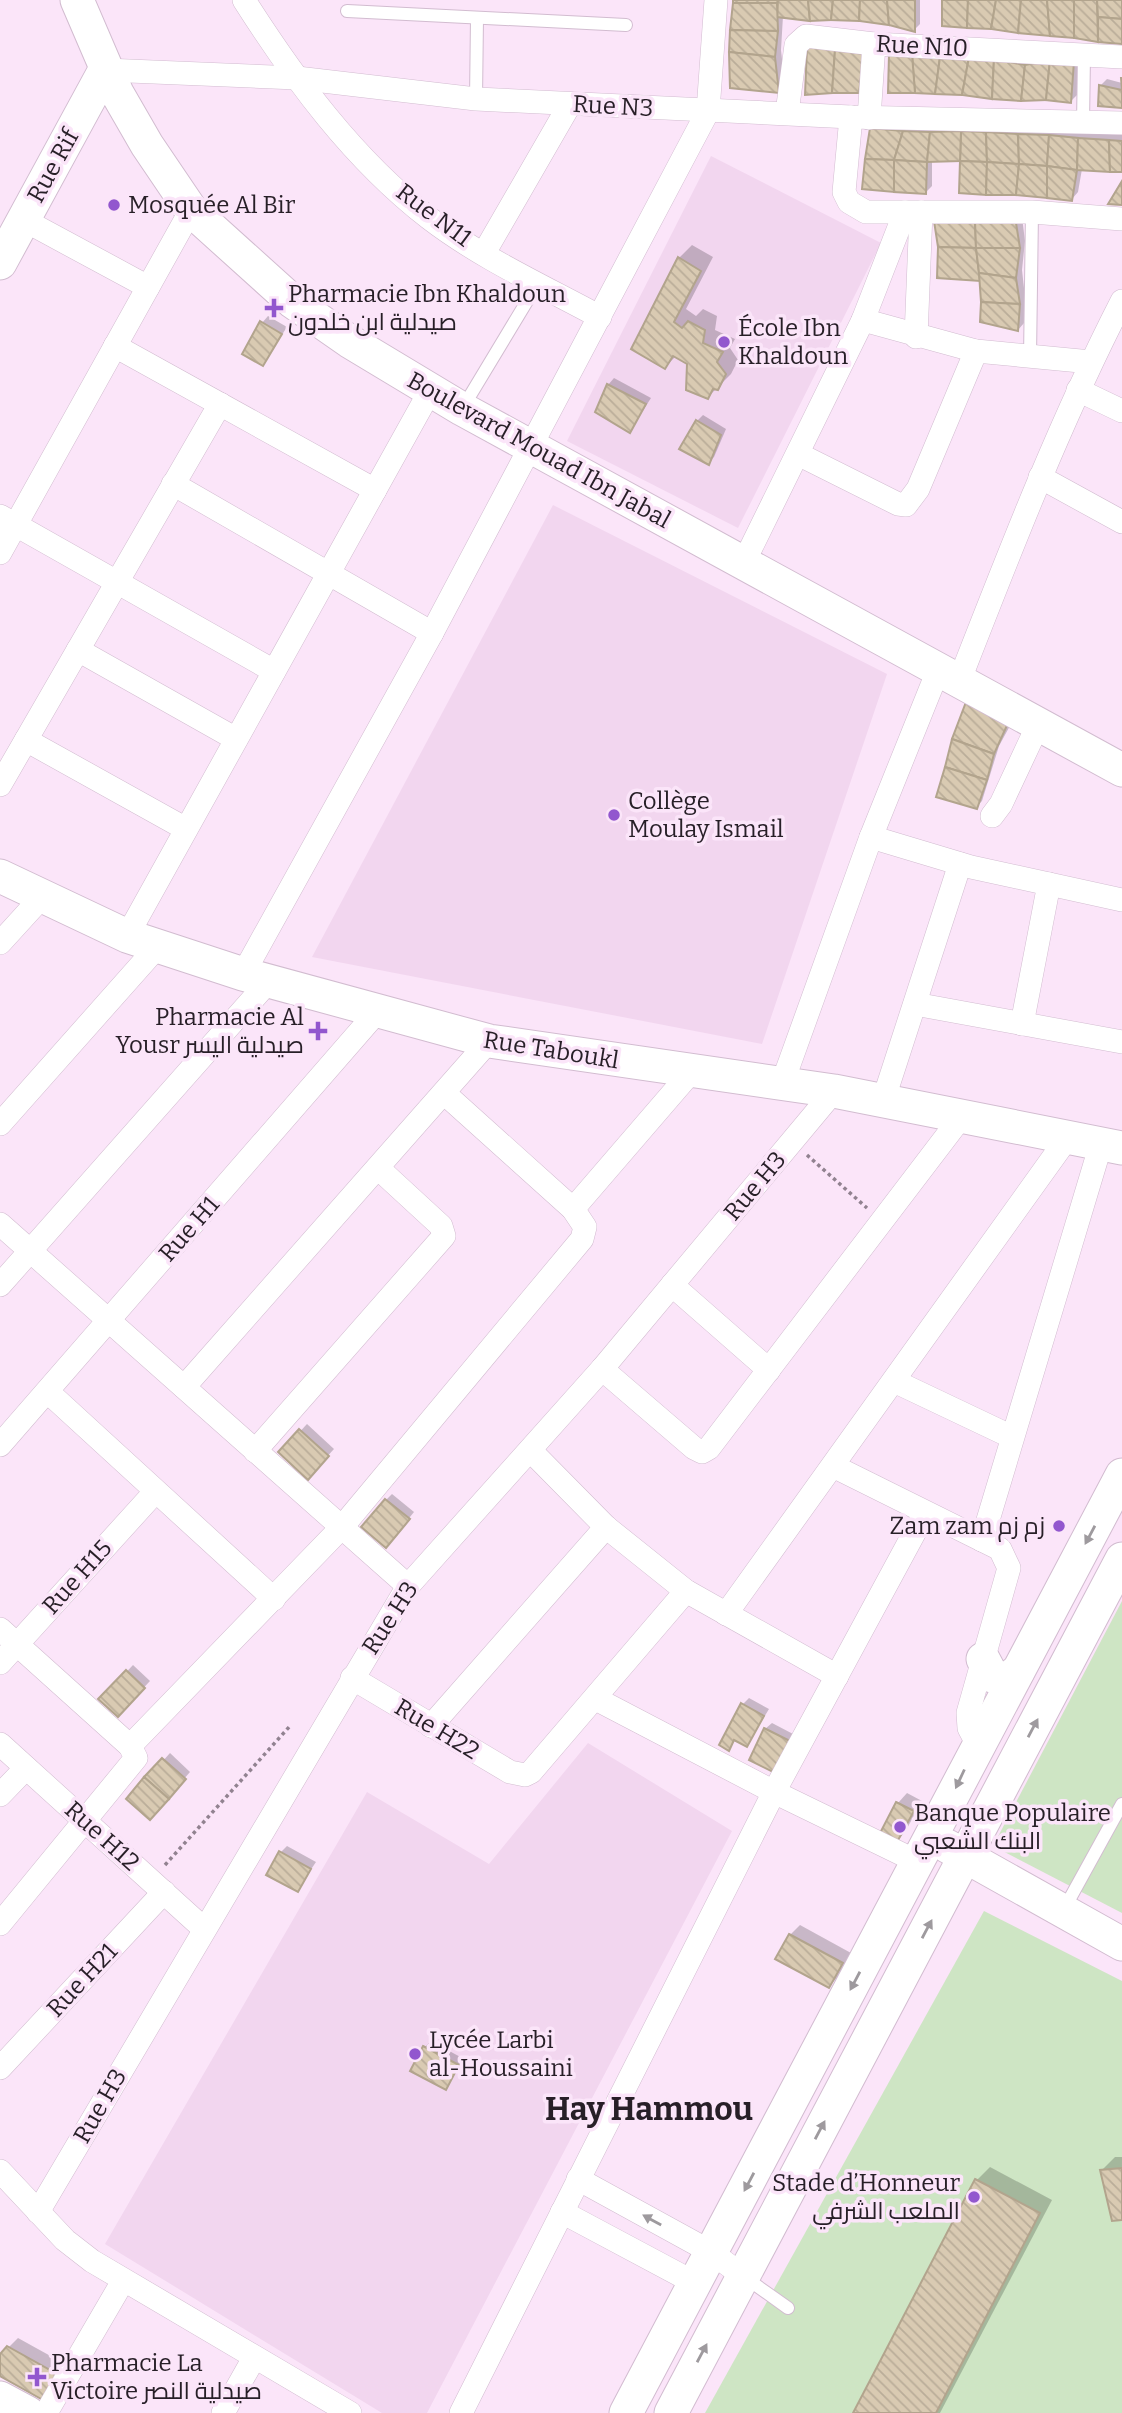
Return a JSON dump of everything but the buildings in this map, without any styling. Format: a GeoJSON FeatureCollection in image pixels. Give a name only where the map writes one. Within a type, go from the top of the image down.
{"type":"FeatureCollection","features":[{"type":"Feature","properties":{"kind":"main road","name":"Boulevard Mouad Ibn Jabal"},"geometry":{"type":"LineString","coordinates":[[76,0],[105,70],[147,145],[191,210],[293,302],[430,391],[529,447],[1038,724],[1119,761]]}},
{"type":"Feature","properties":{"kind":"main road","name":"Rue Rif"},"geometry":{"type":"LineString","coordinates":[[3,252],[24,220],[105,70]]}},
{"type":"Feature","properties":{"kind":"main road","name":"Rue Taboukl"},"geometry":{"type":"LineString","coordinates":[[0,876],[41,898],[127,936],[376,1013],[489,1041],[834,1091],[1111,1146]]}},
{"type":"Feature","properties":{"kind":"main road"},"geometry":{"type":"LineString","coordinates":[[626,2413],[1122,1475]]}},
{"type":"Feature","properties":{"kind":"main road"},"geometry":{"type":"LineString","coordinates":[[671,2413],[1122,1559]]}},
{"type":"Feature","properties":{"kind":"main road"},"geometry":{"type":"LineString","coordinates":[[983,1659],[992,1676],[1000,1680],[1006,1680],[1018,1671]]}},
{"type":"Feature","properties":{"kind":"main road"},"geometry":{"type":"LineString","coordinates":[[925,1849],[964,1857],[1122,1944]]}},
{"type":"Feature","properties":{"kind":"main road"},"geometry":{"type":"LineString","coordinates":[[0,2398],[28,2413]]}},
{"type":"Feature","properties":{"kind":"street","name":"Rue N11"},"geometry":{"type":"LineString","coordinates":[[244,0],[333,125],[372,166],[430,218],[484,253],[600,317]]}},
{"type":"Feature","properties":{"kind":"street"},"geometry":{"type":"LineString","coordinates":[[0,1284],[256,978],[432,633],[708,110],[716,0]]}},
{"type":"Feature","properties":{"kind":"street","name":"Rue N10"},"geometry":{"type":"LineString","coordinates":[[788,113],[795,49],[801,37],[874,44],[1122,57]]}},
{"type":"Feature","properties":{"kind":"street"},"geometry":{"type":"LineString","coordinates":[[874,44],[844,192],[849,202],[866,212],[1032,212],[1122,219]]}},
{"type":"Feature","properties":{"kind":"street","name":"Rue N3"},"geometry":{"type":"LineString","coordinates":[[105,70],[297,78],[476,99],[570,104],[860,117],[1122,123]]}},
{"type":"Feature","properties":{"kind":"street"},"geometry":{"type":"LineString","coordinates":[[484,253],[570,104]]}},
{"type":"Feature","properties":{"kind":"street"},"geometry":{"type":"LineString","coordinates":[[0,553],[8,520],[115,346],[191,210]]}},
{"type":"Feature","properties":{"kind":"street"},"geometry":{"type":"LineString","coordinates":[[743,564],[913,212]]}},
{"type":"Feature","properties":{"kind":"street"},"geometry":{"type":"LineString","coordinates":[[913,212],[916,337]]}},
{"type":"Feature","properties":{"kind":"street"},"geometry":{"type":"LineString","coordinates":[[24,220],[148,287]]}},
{"type":"Feature","properties":{"kind":"street"},"geometry":{"type":"LineString","coordinates":[[782,1084],[871,837],[949,674],[1091,362],[1122,301]]}},
{"type":"Feature","properties":{"kind":"street"},"geometry":{"type":"LineString","coordinates":[[863,320],[916,337],[976,351],[1091,362]]}},
{"type":"Feature","properties":{"kind":"street"},"geometry":{"type":"LineString","coordinates":[[115,346],[375,489]]}},
{"type":"Feature","properties":{"kind":"street"},"geometry":{"type":"LineString","coordinates":[[798,454],[898,504],[906,505],[918,489],[976,351]]}},
{"type":"Feature","properties":{"kind":"street"},"geometry":{"type":"LineString","coordinates":[[1078,390],[1122,411]]}},
{"type":"Feature","properties":{"kind":"street"},"geometry":{"type":"LineString","coordinates":[[127,936],[430,391]]}},
{"type":"Feature","properties":{"kind":"street"},"geometry":{"type":"LineString","coordinates":[[0,785],[220,404]]}},
{"type":"Feature","properties":{"kind":"street"},"geometry":{"type":"LineString","coordinates":[[1040,477],[1122,522]]}},
{"type":"Feature","properties":{"kind":"street"},"geometry":{"type":"LineString","coordinates":[[173,484],[432,633]]}},
{"type":"Feature","properties":{"kind":"street"},"geometry":{"type":"LineString","coordinates":[[8,520],[274,671]]}},
{"type":"Feature","properties":{"kind":"street"},"geometry":{"type":"LineString","coordinates":[[78,650],[236,739]]}},
{"type":"Feature","properties":{"kind":"street"},"geometry":{"type":"LineString","coordinates":[[992,816],[1001,804],[1038,724]]}},
{"type":"Feature","properties":{"kind":"street"},"geometry":{"type":"LineString","coordinates":[[26,740],[186,829]]}},
{"type":"Feature","properties":{"kind":"street"},"geometry":{"type":"LineString","coordinates":[[871,837],[960,864],[1122,900]]}},
{"type":"Feature","properties":{"kind":"street"},"geometry":{"type":"LineString","coordinates":[[883,1101],[960,864]]}},
{"type":"Feature","properties":{"kind":"street"},"geometry":{"type":"LineString","coordinates":[[1022,1024],[1049,884]]}},
{"type":"Feature","properties":{"kind":"street"},"geometry":{"type":"LineString","coordinates":[[0,943],[41,898]]}},
{"type":"Feature","properties":{"kind":"street"},"geometry":{"type":"LineString","coordinates":[[0,1124],[158,946]]}},
{"type":"Feature","properties":{"kind":"street"},"geometry":{"type":"LineString","coordinates":[[915,1004],[1122,1042]]}},
{"type":"Feature","properties":{"kind":"street","name":"Rue H1"},"geometry":{"type":"LineString","coordinates":[[0,1445],[376,1013]]}},
{"type":"Feature","properties":{"kind":"street"},"geometry":{"type":"LineString","coordinates":[[184,1387],[489,1041]]}},
{"type":"Feature","properties":{"kind":"street"},"geometry":{"type":"LineString","coordinates":[[573,1209],[691,1072]]}},
{"type":"Feature","properties":{"kind":"street","name":"Rue H3"},"geometry":{"type":"LineString","coordinates":[[38,2212],[203,1928],[408,1586],[602,1369],[834,1091]]}},
{"type":"Feature","properties":{"kind":"street"},"geometry":{"type":"LineString","coordinates":[[130,1746],[342,1527],[582,1239],[585,1227],[573,1209],[444,1093]]}},
{"type":"Feature","properties":{"kind":"street"},"geometry":{"type":"LineString","coordinates":[[602,1369],[702,1452],[715,1444],[962,1116]]}},
{"type":"Feature","properties":{"kind":"street"},"geometry":{"type":"LineString","coordinates":[[726,1614],[1068,1137]]}},
{"type":"Feature","properties":{"kind":"street"},"geometry":{"type":"LineString","coordinates":[[982,1540],[1012,1437],[1111,1146]]}},
{"type":"Feature","properties":{"kind":"street"},"geometry":{"type":"LineString","coordinates":[[256,1451],[444,1236],[441,1226],[378,1168]]}},
{"type":"Feature","properties":{"kind":"street"},"geometry":{"type":"LineString","coordinates":[[0,1224],[408,1586]]}},
{"type":"Feature","properties":{"kind":"street"},"geometry":{"type":"LineString","coordinates":[[672,1285],[769,1370]]}},
{"type":"Feature","properties":{"kind":"street"},"geometry":{"type":"LineString","coordinates":[[894,1381],[1012,1437]]}},
{"type":"Feature","properties":{"kind":"street"},"geometry":{"type":"LineString","coordinates":[[48,1392],[274,1599]]}},
{"type":"Feature","properties":{"kind":"street"},"geometry":{"type":"LineString","coordinates":[[531,1451],[606,1527],[686,1591],[837,1676]]}},
{"type":"Feature","properties":{"kind":"street"},"geometry":{"type":"LineString","coordinates":[[832,1466],[1000,1549],[1009,1568],[968,1720],[978,1743]]}},
{"type":"Feature","properties":{"kind":"street","name":"Rue H15"},"geometry":{"type":"LineString","coordinates":[[0,1663],[8,1637],[155,1492]]}},
{"type":"Feature","properties":{"kind":"street"},"geometry":{"type":"LineString","coordinates":[[461,2413],[774,1792],[925,1513]]}},
{"type":"Feature","properties":{"kind":"street"},"geometry":{"type":"LineString","coordinates":[[431,1726],[606,1527]]}},
{"type":"Feature","properties":{"kind":"street"},"geometry":{"type":"LineString","coordinates":[[686,1591],[596,1699],[774,1792],[925,1849]]}},
{"type":"Feature","properties":{"kind":"street"},"geometry":{"type":"LineString","coordinates":[[0,1924],[135,1762],[136,1755],[130,1746],[8,1637]]}},
{"type":"Feature","properties":{"kind":"street","name":"Rue H22"},"geometry":{"type":"LineString","coordinates":[[352,1678],[510,1772],[525,1775],[531,1772],[596,1699]]}},
{"type":"Feature","properties":{"kind":"street","name":"Rue H12"},"geometry":{"type":"LineString","coordinates":[[0,1744],[203,1928]]}},
{"type":"Feature","properties":{"kind":"street"},"geometry":{"type":"LineString","coordinates":[[0,1795],[26,1768]]}},
{"type":"Feature","properties":{"kind":"street","name":"Rue H21"},"geometry":{"type":"LineString","coordinates":[[0,2068],[157,1886]]}},
{"type":"Feature","properties":{"kind":"street"},"geometry":{"type":"LineString","coordinates":[[0,2171],[79,2252],[123,2281],[350,2413]]}},
{"type":"Feature","properties":{"kind":"street"},"geometry":{"type":"LineString","coordinates":[[578,2179],[711,2252],[743,2276]]}},
{"type":"Feature","properties":{"kind":"street"},"geometry":{"type":"LineString","coordinates":[[562,2212],[695,2283]]}},
{"type":"Feature","properties":{"kind":"street"},"geometry":{"type":"LineString","coordinates":[[47,2413],[123,2281]]}},
{"type":"Feature","properties":{"kind":"street"},"geometry":{"type":"LineString","coordinates":[[223,2413],[254,2358]]}},
{"type":"Feature","properties":{"kind":"lane"},"geometry":{"type":"LineString","coordinates":[[347,11],[626,25]]}},
{"type":"Feature","properties":{"kind":"lane"},"geometry":{"type":"LineString","coordinates":[[476,99],[477,18]]}},
{"type":"Feature","properties":{"kind":"lane"},"geometry":{"type":"LineString","coordinates":[[1083,124],[1084,55]]}},
{"type":"Feature","properties":{"kind":"lane"},"geometry":{"type":"LineString","coordinates":[[1030,358],[1032,212]]}},
{"type":"Feature","properties":{"kind":"lane"},"geometry":{"type":"LineString","coordinates":[[462,409],[538,283]]}},
{"type":"Feature","properties":{"kind":"lane"},"geometry":{"type":"LineString","coordinates":[[1062,1912],[1122,1804]]}},
{"type":"Feature","properties":{"kind":"lane"},"geometry":{"type":"LineString","coordinates":[[743,2276],[788,2308]]}},
{"type":"Feature","properties":{"kind":"path"},"geometry":{"type":"LineString","coordinates":[[792,1142],[881,1221]]}},
{"type":"Feature","properties":{"kind":"path"},"geometry":{"type":"LineString","coordinates":[[157,1886],[290,1726]]}},
{"type":"Feature","properties":{"kind":"shaded area","name":"École Ibn Khaldoun"},"geometry":{"type":"Polygon","coordinates":[[[711,156],[881,243],[738,528],[567,441],[711,156]]]}},
{"type":"Feature","properties":{"kind":"shaded area","name":"Collège Moulay Ismail"},"geometry":{"type":"Polygon","coordinates":[[[553,505],[887,674],[762,1044],[312,957],[553,505]]]}},
{"type":"Feature","properties":{"kind":"shaded area","name":"Lycée Larbi al-Houssaini"},"geometry":{"type":"Polygon","coordinates":[[[588,1743],[732,1831],[427,2413],[382,2413],[105,2244],[367,1792],[489,1864],[588,1743]]]}},
{"type":"Feature","properties":{"kind":"green space"},"geometry":{"type":"Polygon","coordinates":[[[1122,1601],[1122,1913],[993,1846],[1122,1601]]]}},
{"type":"Feature","properties":{"kind":"green space","name":"Stade d’Honneur الملعب الشرفي"},"geometry":{"type":"Polygon","coordinates":[[[984,1911],[1122,1981],[1122,2413],[705,2413],[984,1911]]]}},
{"type":"Feature","properties":{"kind":"place","name":"Mosquée Al Bir"},"geometry":{"type":"Point","coordinates":[114,205]}},
{"type":"Feature","properties":{"kind":"place","name":"Pharmacie Ibn Khaldoun صيدلية ابن خلدون"},"geometry":{"type":"Point","coordinates":[274,308]}},
{"type":"Feature","properties":{"kind":"place","name":"École Ibn Khaldoun"},"geometry":{"type":"Point","coordinates":[724,342]}},
{"type":"Feature","properties":{"kind":"place","name":"Collège Moulay Ismail"},"geometry":{"type":"Point","coordinates":[614,815]}},
{"type":"Feature","properties":{"kind":"place","name":"Pharmacie Al Yousr صيدلية اليسر"},"geometry":{"type":"Point","coordinates":[318,1031]}},
{"type":"Feature","properties":{"kind":"place","name":"Zam zam زم زم"},"geometry":{"type":"Point","coordinates":[1059,1526]}},
{"type":"Feature","properties":{"kind":"place","name":"Banque Populaire البنك الشعبي"},"geometry":{"type":"Point","coordinates":[900,1827]}},
{"type":"Feature","properties":{"kind":"place","name":"Lycée Larbi al-Houssaini"},"geometry":{"type":"Point","coordinates":[415,2054]}},
{"type":"Feature","properties":{"kind":"place","name":"Stade d’Honneur الملعب الشرفي"},"geometry":{"type":"Point","coordinates":[974,2197]}},
{"type":"Feature","properties":{"kind":"place","name":"Pharmacie La Victoire صيدلية النصر"},"geometry":{"type":"Point","coordinates":[37,2377]}},
{"type":"Feature","properties":{"kind":"district","name":"Hay Hammou"},"geometry":{"type":"Point","coordinates":[649,2109]}}]}
